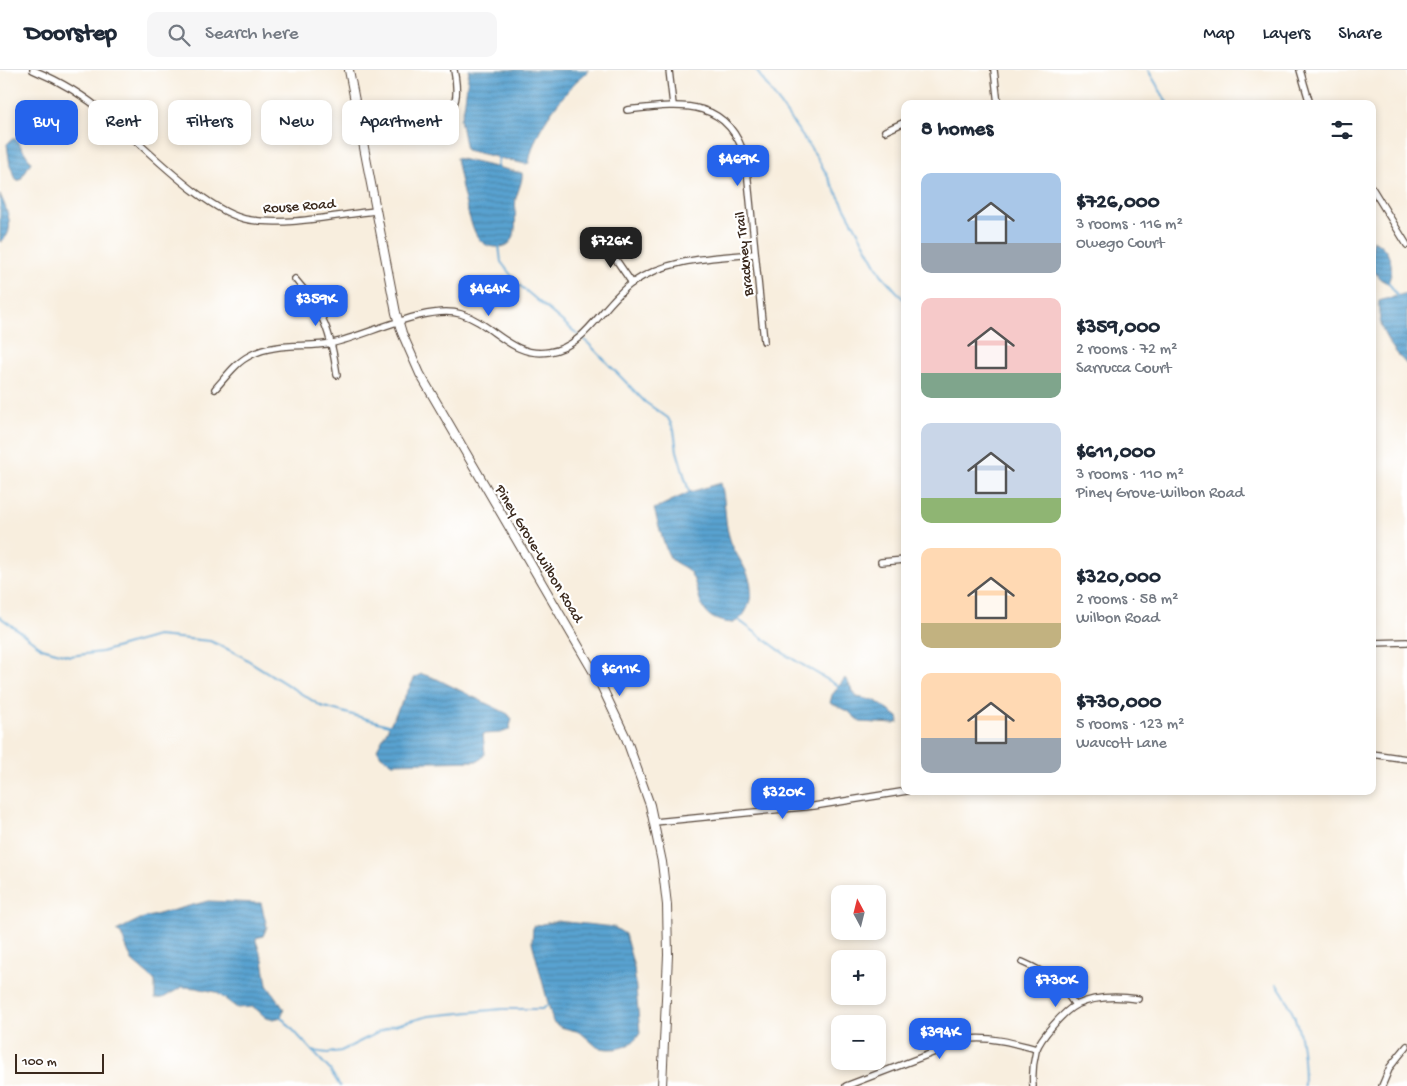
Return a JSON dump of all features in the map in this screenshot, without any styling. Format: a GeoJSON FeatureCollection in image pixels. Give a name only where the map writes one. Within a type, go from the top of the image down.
{"type":"FeatureCollection","features":[{"type":"Feature","properties":{"kind":"street","name":"Rouse Road"},"geometry":{"type":"LineString","coordinates":[[32,70],[57,81],[88,100],[208,201],[236,217],[272,221],[376,211]]}},
{"type":"Feature","properties":{"kind":"street","name":"Piney Grove-Wilbon Road"},"geometry":{"type":"LineString","coordinates":[[349,70],[355,100]]}},
{"type":"Feature","properties":{"kind":"street"},"geometry":{"type":"LineString","coordinates":[[454,70],[456,100]]}},
{"type":"Feature","properties":{"kind":"street"},"geometry":{"type":"LineString","coordinates":[[669,70],[673,105]]}},
{"type":"Feature","properties":{"kind":"street"},"geometry":{"type":"LineString","coordinates":[[994,70],[998,100]]}},
{"type":"Feature","properties":{"kind":"street"},"geometry":{"type":"LineString","coordinates":[[1300,70],[1309,100]]}},
{"type":"Feature","properties":{"kind":"street","name":"Brackney Trail"},"geometry":{"type":"LineString","coordinates":[[627,110],[673,105],[696,106],[710,112],[730,127],[740,141],[746,160],[764,341]]}},
{"type":"Feature","properties":{"kind":"street"},"geometry":{"type":"LineString","coordinates":[[885,131],[901,124]]}},
{"type":"Feature","properties":{"kind":"street","name":"Piney Grove-Wilbon Road"},"geometry":{"type":"LineString","coordinates":[[364,145],[398,323],[420,374],[600,683],[626,738],[655,822],[668,906],[668,955],[662,1086]]}},
{"type":"Feature","properties":{"kind":"street"},"geometry":{"type":"LineString","coordinates":[[1376,194],[1407,244]]}},
{"type":"Feature","properties":{"kind":"street"},"geometry":{"type":"LineString","coordinates":[[598,244],[608,248],[632,283]]}},
{"type":"Feature","properties":{"kind":"street"},"geometry":{"type":"LineString","coordinates":[[215,388],[236,366],[252,354],[274,348],[332,343],[432,313],[460,314],[481,324],[515,348],[530,352],[548,353],[563,349],[575,342],[608,304],[632,283],[668,265],[755,254]]}},
{"type":"Feature","properties":{"kind":"street"},"geometry":{"type":"LineString","coordinates":[[295,280],[313,298],[324,318],[332,343],[337,375]]}},
{"type":"Feature","properties":{"kind":"street"},"geometry":{"type":"LineString","coordinates":[[881,562],[901,560]]}},
{"type":"Feature","properties":{"kind":"street"},"geometry":{"type":"LineString","coordinates":[[1376,644],[1407,642]]}},
{"type":"Feature","properties":{"kind":"street"},"geometry":{"type":"LineString","coordinates":[[1376,755],[1407,759]]}},
{"type":"Feature","properties":{"kind":"street"},"geometry":{"type":"LineString","coordinates":[[655,822],[814,806],[901,792]]}},
{"type":"Feature","properties":{"kind":"street"},"geometry":{"type":"LineString","coordinates":[[1022,962],[1045,973],[1064,988],[1075,1005]]}},
{"type":"Feature","properties":{"kind":"street"},"geometry":{"type":"LineString","coordinates":[[1033,1086],[1032,1073],[1036,1049],[1056,1022],[1075,1005],[1114,997],[1138,999]]}},
{"type":"Feature","properties":{"kind":"street"},"geometry":{"type":"LineString","coordinates":[[846,1086],[969,1039],[1000,1040],[1036,1049]]}},
{"type":"Feature","properties":{"kind":"street"},"geometry":{"type":"LineString","coordinates":[[1382,1086],[1390,1067],[1407,1047]]}},
{"type":"Feature","properties":{"kind":"water"},"geometry":{"type":"Polygon","coordinates":[[[469,70],[589,70],[574,84],[551,113],[535,141],[529,163],[525,164],[466,150],[460,119],[464,107],[469,70]]]}},
{"type":"Feature","properties":{"kind":"water"},"geometry":{"type":"Polygon","coordinates":[[[12,139],[15,139],[15,145],[20,145],[31,162],[21,179],[17,181],[10,166],[7,144],[12,139]]]}},
{"type":"Feature","properties":{"kind":"water"},"geometry":{"type":"Polygon","coordinates":[[[456,158],[522,173],[515,205],[515,230],[510,243],[504,246],[493,247],[486,245],[475,232],[465,201],[456,158]]]}},
{"type":"Feature","properties":{"kind":"water"},"geometry":{"type":"Polygon","coordinates":[[[0,194],[9,220],[9,226],[5,238],[0,242],[0,194]]]}},
{"type":"Feature","properties":{"kind":"water"},"geometry":{"type":"Polygon","coordinates":[[[1376,242],[1387,252],[1391,264],[1388,283],[1376,273],[1376,242]]]}},
{"type":"Feature","properties":{"kind":"water"},"geometry":{"type":"Polygon","coordinates":[[[1407,293],[1407,365],[1390,343],[1382,328],[1379,301],[1407,293]]]}},
{"type":"Feature","properties":{"kind":"water"},"geometry":{"type":"Polygon","coordinates":[[[721,483],[729,536],[751,584],[749,605],[738,621],[732,623],[720,621],[706,612],[702,606],[691,574],[670,557],[664,544],[654,509],[690,492],[721,483]]]}},
{"type":"Feature","properties":{"kind":"water"},"geometry":{"type":"Polygon","coordinates":[[[422,674],[437,679],[508,714],[512,719],[509,730],[501,733],[483,734],[485,754],[479,761],[392,763],[381,756],[377,749],[415,677],[422,674]]]}},
{"type":"Feature","properties":{"kind":"water"},"geometry":{"type":"Polygon","coordinates":[[[845,678],[857,697],[876,701],[898,717],[899,722],[895,724],[860,722],[849,712],[830,703],[832,695],[845,678]]]}},
{"type":"Feature","properties":{"kind":"water"},"geometry":{"type":"Polygon","coordinates":[[[208,901],[261,903],[267,927],[263,936],[256,938],[256,941],[263,960],[267,985],[284,1009],[281,1017],[268,1019],[253,1007],[237,1008],[216,992],[196,988],[182,987],[163,998],[155,999],[155,981],[132,961],[121,934],[116,931],[140,919],[208,901]]]}},
{"type":"Feature","properties":{"kind":"water"},"geometry":{"type":"Polygon","coordinates":[[[557,921],[614,927],[625,934],[634,967],[640,1033],[637,1038],[622,1048],[609,1049],[597,1047],[580,1032],[560,1027],[553,1022],[532,942],[533,926],[557,921]]]}},
{"type":"Feature","properties":{"kind":"waterway"},"geometry":{"type":"LineString","coordinates":[[756,70],[817,157],[881,274],[901,296]]}},
{"type":"Feature","properties":{"kind":"waterway"},"geometry":{"type":"LineString","coordinates":[[1148,70],[1166,100]]}},
{"type":"Feature","properties":{"kind":"waterway"},"geometry":{"type":"LineString","coordinates":[[497,167],[499,155]]}},
{"type":"Feature","properties":{"kind":"waterway"},"geometry":{"type":"LineString","coordinates":[[499,245],[501,262],[518,284],[589,344],[645,402],[668,418],[674,430],[677,451],[690,495]]}},
{"type":"Feature","properties":{"kind":"waterway"},"geometry":{"type":"LineString","coordinates":[[1387,280],[1398,297]]}},
{"type":"Feature","properties":{"kind":"waterway"},"geometry":{"type":"LineString","coordinates":[[0,617],[42,648],[70,656],[101,652],[157,636],[210,641],[238,654],[321,706],[392,726]]}},
{"type":"Feature","properties":{"kind":"waterway"},"geometry":{"type":"LineString","coordinates":[[737,619],[786,655],[840,687]]}},
{"type":"Feature","properties":{"kind":"waterway"},"geometry":{"type":"LineString","coordinates":[[1277,984],[1296,1020],[1302,1045],[1304,1086]]}},
{"type":"Feature","properties":{"kind":"waterway"},"geometry":{"type":"LineString","coordinates":[[312,1051],[328,1053],[341,1051],[391,1026],[429,1016],[502,1009],[542,1009],[548,1005]]}},
{"type":"Feature","properties":{"kind":"waterway"},"geometry":{"type":"LineString","coordinates":[[280,1016],[330,1070],[340,1086]]}}]}
